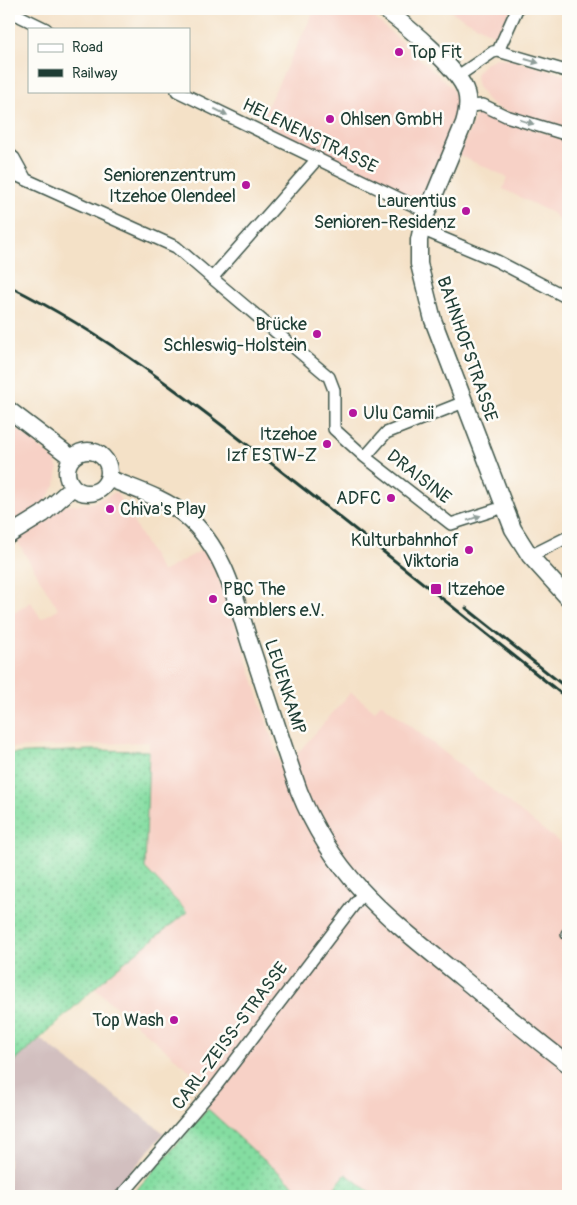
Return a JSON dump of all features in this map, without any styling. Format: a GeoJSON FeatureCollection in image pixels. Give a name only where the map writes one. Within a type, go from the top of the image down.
{"type":"FeatureCollection","features":[{"type":"Feature","properties":{"kind":"street"},"geometry":{"type":"LineString","coordinates":[[384,9],[421,40],[458,76],[467,99],[488,106],[506,116],[568,135]]}},
{"type":"Feature","properties":{"kind":"street"},"geometry":{"type":"LineString","coordinates":[[458,76],[498,51],[517,9]]}},
{"type":"Feature","properties":{"kind":"street"},"geometry":{"type":"LineString","coordinates":[[9,11],[44,28]]}},
{"type":"Feature","properties":{"kind":"street"},"geometry":{"type":"LineString","coordinates":[[498,51],[566,71]]}},
{"type":"Feature","properties":{"kind":"street","name":"HELENENSTRASSE"},"geometry":{"type":"LineString","coordinates":[[179,92],[427,212]]}},
{"type":"Feature","properties":{"kind":"street","name":"BAHNHOFSTRASSE"},"geometry":{"type":"LineString","coordinates":[[467,99],[464,123],[421,229],[418,257],[422,282],[430,312],[518,539],[530,556],[568,598]]}},
{"type":"Feature","properties":{"kind":"street"},"geometry":{"type":"LineString","coordinates":[[9,154],[14,158],[25,178]]}},
{"type":"Feature","properties":{"kind":"street"},"geometry":{"type":"LineString","coordinates":[[212,278],[318,158]]}},
{"type":"Feature","properties":{"kind":"street"},"geometry":{"type":"LineString","coordinates":[[9,172],[176,247],[329,377],[334,390],[334,428],[365,457]]}},
{"type":"Feature","properties":{"kind":"street"},"geometry":{"type":"LineString","coordinates":[[421,229],[497,261],[568,298]]}},
{"type":"Feature","properties":{"kind":"street","name":"DRAISINE"},"geometry":{"type":"LineString","coordinates":[[464,402],[386,433],[365,457],[445,520],[457,524],[504,507]]}},
{"type":"Feature","properties":{"kind":"street"},"geometry":{"type":"LineString","coordinates":[[9,410],[72,458]]}},
{"type":"Feature","properties":{"kind":"street"},"geometry":{"type":"LineString","coordinates":[[82,452],[95,452],[105,459],[108,465],[108,478],[103,487],[93,492],[82,492],[73,487],[67,473],[72,458],[82,452]]}},
{"type":"Feature","properties":{"kind":"street","name":"LEUENKAMP"},"geometry":{"type":"LineString","coordinates":[[108,478],[158,499],[181,512],[198,528],[213,547],[232,589],[302,800],[334,858],[363,893],[420,944],[568,1064]]}},
{"type":"Feature","properties":{"kind":"street"},"geometry":{"type":"LineString","coordinates":[[9,535],[43,514],[73,487]]}},
{"type":"Feature","properties":{"kind":"street"},"geometry":{"type":"LineString","coordinates":[[530,556],[568,537]]}},
{"type":"Feature","properties":{"kind":"street","name":"CARL-ZEISS-STRASSE"},"geometry":{"type":"LineString","coordinates":[[121,1196],[216,1086],[363,893]]}},
{"type":"Feature","properties":{"kind":"shaded area"},"geometry":{"type":"Polygon","coordinates":[[[315,9],[365,9],[452,88],[458,101],[455,124],[420,201],[259,123],[315,9]]]}},
{"type":"Feature","properties":{"kind":"shaded area"},"geometry":{"type":"Polygon","coordinates":[[[446,9],[511,9],[498,37],[446,9]]]}},
{"type":"Feature","properties":{"kind":"shaded area"},"geometry":{"type":"Polygon","coordinates":[[[496,58],[510,59],[568,76],[568,131],[499,109],[487,100],[477,86],[476,74],[483,65],[496,58]]]}},
{"type":"Feature","properties":{"kind":"shaded area"},"geometry":{"type":"Polygon","coordinates":[[[478,112],[568,140],[568,228],[552,213],[503,189],[507,177],[458,155],[478,112]]]}},
{"type":"Feature","properties":{"kind":"shaded area"},"geometry":{"type":"Polygon","coordinates":[[[9,422],[54,459],[58,469],[56,484],[46,500],[28,519],[9,530],[9,422]]]}},
{"type":"Feature","properties":{"kind":"shaded area"},"geometry":{"type":"Polygon","coordinates":[[[116,492],[162,572],[204,549],[210,559],[232,612],[282,771],[351,692],[375,711],[381,703],[568,849],[568,1196],[375,1196],[346,1175],[329,1194],[306,1195],[208,1109],[204,1083],[95,989],[111,973],[187,912],[145,868],[149,742],[9,748],[9,616],[31,602],[41,619],[58,609],[14,536],[64,506],[92,503],[116,492]]]}},
{"type":"Feature","properties":{"kind":"shaded area"},"geometry":{"type":"Polygon","coordinates":[[[40,1039],[164,1133],[110,1196],[9,1196],[9,1067],[40,1039]]]}},
{"type":"Feature","properties":{"kind":"green space"},"geometry":{"type":"Polygon","coordinates":[[[91,750],[149,751],[145,868],[187,912],[111,973],[9,1067],[9,754],[91,750]]]}},
{"type":"Feature","properties":{"kind":"green space"},"geometry":{"type":"Polygon","coordinates":[[[208,1109],[306,1195],[329,1194],[346,1174],[375,1196],[131,1196],[208,1109]]]}},
{"type":"Feature","properties":{"kind":"railway"},"geometry":{"type":"LineString","coordinates":[[9,286],[81,326],[150,371],[317,499],[568,699]]}},
{"type":"Feature","properties":{"kind":"railway"},"geometry":{"type":"LineString","coordinates":[[466,608],[568,689]]}},
{"type":"Feature","properties":{"kind":"place","name":"Top Fit"},"geometry":{"type":"Point","coordinates":[399,52]}},
{"type":"Feature","properties":{"kind":"place","name":"Ohlsen GmbH"},"geometry":{"type":"Point","coordinates":[330,119]}},
{"type":"Feature","properties":{"kind":"place","name":"Seniorenzentrum Itzehoe Olendeel"},"geometry":{"type":"Point","coordinates":[246,185]}},
{"type":"Feature","properties":{"kind":"place","name":"Laurentius Senioren-Residenz"},"geometry":{"type":"Point","coordinates":[466,211]}},
{"type":"Feature","properties":{"kind":"place","name":"Brücke Schleswig-Holstein"},"geometry":{"type":"Point","coordinates":[317,334]}},
{"type":"Feature","properties":{"kind":"place","name":"Ulu Camii"},"geometry":{"type":"Point","coordinates":[353,413]}},
{"type":"Feature","properties":{"kind":"place","name":"Itzehoe Izf ESTW-Z"},"geometry":{"type":"Point","coordinates":[327,444]}},
{"type":"Feature","properties":{"kind":"place","name":"ADFC"},"geometry":{"type":"Point","coordinates":[391,498]}},
{"type":"Feature","properties":{"kind":"place","name":"Chiva's Play"},"geometry":{"type":"Point","coordinates":[110,509]}},
{"type":"Feature","properties":{"kind":"place","name":"Kulturbahnhof Viktoria"},"geometry":{"type":"Point","coordinates":[469,550]}},
{"type":"Feature","properties":{"kind":"place","name":"Itzehoe"},"geometry":{"type":"Point","coordinates":[436,589]}},
{"type":"Feature","properties":{"kind":"place","name":"PBC The Gamblers e.V."},"geometry":{"type":"Point","coordinates":[213,599]}},
{"type":"Feature","properties":{"kind":"place","name":"Top Wash"},"geometry":{"type":"Point","coordinates":[174,1020]}}]}
